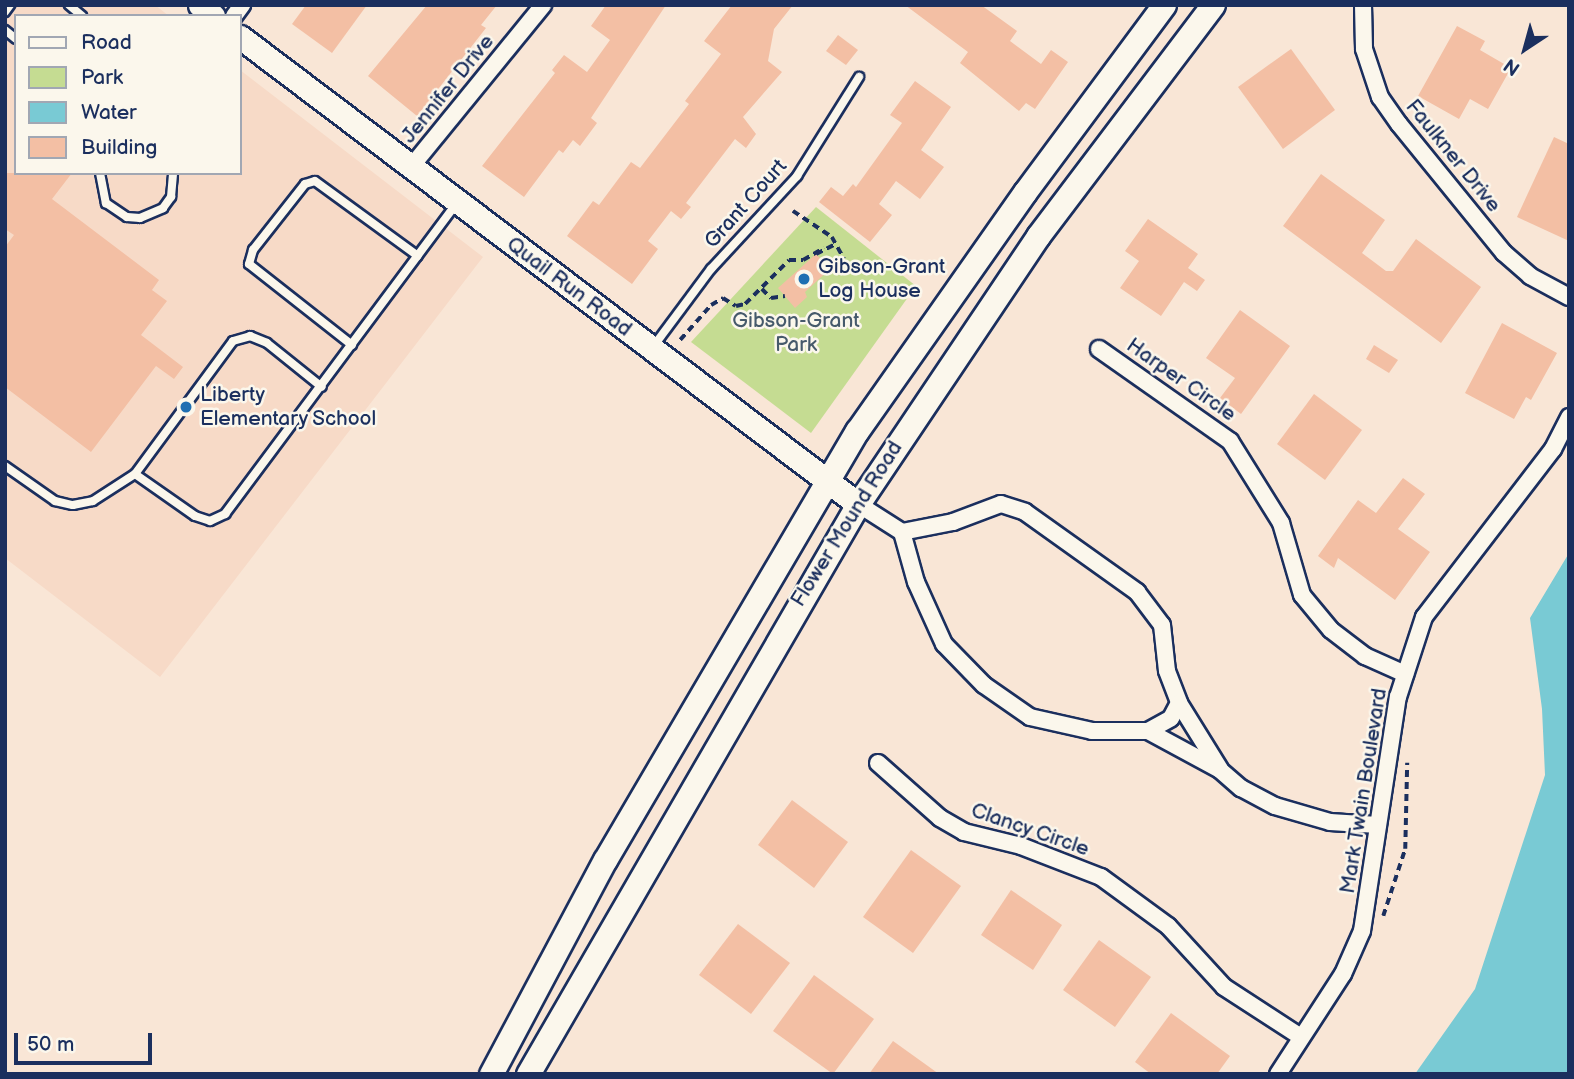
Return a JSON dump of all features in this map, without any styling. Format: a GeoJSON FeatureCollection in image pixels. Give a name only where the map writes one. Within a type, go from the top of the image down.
{"type":"FeatureCollection","features":[{"type":"Feature","properties":{"kind":"main road","name":"Flower Mound Road"},"geometry":{"type":"LineString","coordinates":[[491,1074],[605,860],[825,482],[1017,203],[1164,5]]}},
{"type":"Feature","properties":{"kind":"main road","name":"Flower Mound Road"},"geometry":{"type":"LineString","coordinates":[[528,1074],[858,504],[1038,236],[1213,5]]}},
{"type":"Feature","properties":{"kind":"main road","name":"Quail Run Road"},"geometry":{"type":"LineString","coordinates":[[242,39],[825,482],[858,504]]}},
{"type":"Feature","properties":{"kind":"street","name":"Jennifer Drive"},"geometry":{"type":"LineString","coordinates":[[411,167],[543,5]]}},
{"type":"Feature","properties":{"kind":"street","name":"Faulkner Drive"},"geometry":{"type":"LineString","coordinates":[[1363,5],[1364,49],[1380,97],[1399,124],[1504,253],[1530,276],[1569,297]]}},
{"type":"Feature","properties":{"kind":"street","name":"Harper Circle"},"geometry":{"type":"LineString","coordinates":[[1099,349],[1230,441],[1281,523],[1302,595],[1331,630],[1365,656],[1405,674]]}},
{"type":"Feature","properties":{"kind":"street","name":"Mark Twain Boulevard"},"geometry":{"type":"LineString","coordinates":[[1278,1074],[1343,974],[1362,931],[1384,767],[1405,674],[1424,617],[1553,449],[1569,416]]}},
{"type":"Feature","properties":{"kind":"street","name":"Quail Run Road"},"geometry":{"type":"LineString","coordinates":[[858,504],[902,532]]}},
{"type":"Feature","properties":{"kind":"street"},"geometry":{"type":"LineString","coordinates":[[1179,703],[1162,727],[1148,731],[1091,731],[1030,717],[984,685],[944,644],[916,582],[902,532],[953,522],[1001,504],[1025,512],[1137,592],[1162,625],[1167,671],[1179,703],[1220,769]]}},
{"type":"Feature","properties":{"kind":"street"},"geometry":{"type":"LineString","coordinates":[[1148,731],[1220,769],[1241,788],[1275,806],[1330,822],[1378,825]]}},
{"type":"Feature","properties":{"kind":"street","name":"Clancy Circle"},"geometry":{"type":"LineString","coordinates":[[878,763],[940,818],[964,832],[1021,846],[1101,877],[1168,926],[1224,986],[1301,1037]]}},
{"type":"Feature","properties":{"kind":"lane"},"geometry":{"type":"LineString","coordinates":[[5,12],[10,5]]}},
{"type":"Feature","properties":{"kind":"lane","name":"Grant Court"},"geometry":{"type":"LineString","coordinates":[[651,349],[711,269],[797,176],[859,77]]}},
{"type":"Feature","properties":{"kind":"lane"},"geometry":{"type":"LineString","coordinates":[[100,175],[106,203],[127,217],[139,218],[163,208],[171,197],[173,175]]}},
{"type":"Feature","properties":{"kind":"lane"},"geometry":{"type":"LineString","coordinates":[[352,345],[249,264],[253,250],[305,184],[315,181],[418,256]]}},
{"type":"Feature","properties":{"kind":"lane"},"geometry":{"type":"LineString","coordinates":[[135,474],[195,516],[209,521],[225,514],[458,202]]}},
{"type":"Feature","properties":{"kind":"lane"},"geometry":{"type":"LineString","coordinates":[[5,466],[55,501],[73,505],[93,500],[135,474],[233,341],[250,335],[267,343],[321,387]]}},
{"type":"Feature","properties":{"kind":"path"},"geometry":{"type":"LineString","coordinates":[[793,211],[832,237],[844,259]]}},
{"type":"Feature","properties":{"kind":"path"},"geometry":{"type":"LineString","coordinates":[[680,340],[711,305],[723,298],[736,306],[745,304],[789,260],[803,260],[834,245]]}},
{"type":"Feature","properties":{"kind":"path"},"geometry":{"type":"LineString","coordinates":[[816,254],[824,248]]}},
{"type":"Feature","properties":{"kind":"path"},"geometry":{"type":"LineString","coordinates":[[762,289],[771,298],[785,296]]}},
{"type":"Feature","properties":{"kind":"path"},"geometry":{"type":"LineString","coordinates":[[1380,927],[1405,849],[1407,755]]}},
{"type":"Feature","properties":{"kind":"shaded area","name":"Liberty Elementary School"},"geometry":{"type":"Polygon","coordinates":[[[5,5],[155,5],[166,14],[14,14],[14,175],[242,175],[242,72],[483,257],[160,677],[5,558],[5,5]]]}},
{"type":"Feature","properties":{"kind":"green space","name":"Gibson-Grant Park"},"geometry":{"type":"Polygon","coordinates":[[[816,207],[916,286],[811,433],[691,342],[816,207]]]}},
{"type":"Feature","properties":{"kind":"water"},"geometry":{"type":"Polygon","coordinates":[[[1569,553],[1569,1074],[1415,1074],[1475,989],[1545,775],[1542,709],[1530,618],[1569,553]]]}},
{"type":"Feature","properties":{"kind":"building"},"geometry":{"type":"Polygon","coordinates":[[[306,5],[367,5],[332,53],[292,24],[306,5]]]}},
{"type":"Feature","properties":{"kind":"building"},"geometry":{"type":"Polygon","coordinates":[[[427,5],[497,5],[481,25],[486,28],[417,116],[368,76],[427,5]]]}},
{"type":"Feature","properties":{"kind":"building"},"geometry":{"type":"Polygon","coordinates":[[[606,5],[666,5],[591,118],[597,123],[580,146],[573,140],[563,153],[559,150],[524,197],[482,166],[555,73],[552,70],[564,55],[587,72],[610,40],[591,26],[606,5]]]}},
{"type":"Feature","properties":{"kind":"building"},"geometry":{"type":"Polygon","coordinates":[[[732,5],[793,5],[774,29],[768,61],[782,72],[743,117],[756,134],[746,148],[735,139],[686,203],[691,207],[681,219],[671,211],[648,241],[658,249],[632,284],[567,236],[593,201],[599,205],[631,162],[640,168],[689,104],[685,101],[721,54],[704,41],[732,5]]]}},
{"type":"Feature","properties":{"kind":"building"},"geometry":{"type":"Polygon","coordinates":[[[905,5],[981,5],[1017,31],[1010,41],[1041,64],[1051,50],[1068,62],[1035,109],[1026,103],[1019,111],[960,63],[968,52],[905,5]]]}},
{"type":"Feature","properties":{"kind":"building"},"geometry":{"type":"Polygon","coordinates":[[[1457,26],[1485,41],[1480,50],[1511,68],[1488,109],[1470,99],[1459,119],[1418,96],[1457,26]]]}},
{"type":"Feature","properties":{"kind":"building"},"geometry":{"type":"Polygon","coordinates":[[[838,35],[858,50],[846,65],[826,51],[838,35]]]}},
{"type":"Feature","properties":{"kind":"building"},"geometry":{"type":"Polygon","coordinates":[[[1291,49],[1335,110],[1283,149],[1238,87],[1291,49]]]}},
{"type":"Feature","properties":{"kind":"building"},"geometry":{"type":"Polygon","coordinates":[[[915,81],[951,107],[921,150],[944,167],[920,199],[896,181],[879,204],[892,215],[870,242],[819,202],[831,187],[843,196],[853,184],[856,187],[902,123],[890,115],[915,81]]]}},
{"type":"Feature","properties":{"kind":"building"},"geometry":{"type":"Polygon","coordinates":[[[1554,137],[1569,144],[1569,241],[1517,217],[1554,137]]]}},
{"type":"Feature","properties":{"kind":"building"},"geometry":{"type":"Polygon","coordinates":[[[5,173],[70,175],[52,199],[159,280],[152,290],[167,301],[141,335],[183,367],[174,379],[156,366],[91,452],[5,387],[5,247],[14,235],[5,229],[5,173]]]}},
{"type":"Feature","properties":{"kind":"building"},"geometry":{"type":"Polygon","coordinates":[[[1321,174],[1385,220],[1362,253],[1386,271],[1393,271],[1416,239],[1481,287],[1441,343],[1283,226],[1321,174]]]}},
{"type":"Feature","properties":{"kind":"building"},"geometry":{"type":"Polygon","coordinates":[[[1148,219],[1198,254],[1188,268],[1205,280],[1197,291],[1184,282],[1161,316],[1120,288],[1139,261],[1125,251],[1148,219]]]}},
{"type":"Feature","properties":{"kind":"building","name":"Gibson-Grant Log House"},"geometry":{"type":"Polygon","coordinates":[[[816,254],[830,269],[805,292],[807,297],[795,308],[778,288],[816,254]]]}},
{"type":"Feature","properties":{"kind":"building"},"geometry":{"type":"Polygon","coordinates":[[[1240,310],[1290,346],[1241,414],[1220,398],[1235,378],[1206,358],[1240,310]]]}},
{"type":"Feature","properties":{"kind":"building"},"geometry":{"type":"Polygon","coordinates":[[[1502,323],[1557,353],[1531,400],[1526,397],[1514,419],[1465,393],[1502,323]]]}},
{"type":"Feature","properties":{"kind":"building"},"geometry":{"type":"Polygon","coordinates":[[[1374,345],[1398,360],[1389,373],[1366,359],[1374,345]]]}},
{"type":"Feature","properties":{"kind":"building"},"geometry":{"type":"Polygon","coordinates":[[[1314,394],[1362,430],[1325,480],[1277,444],[1314,394]]]}},
{"type":"Feature","properties":{"kind":"building"},"geometry":{"type":"Polygon","coordinates":[[[1403,478],[1425,494],[1398,529],[1430,552],[1395,600],[1338,558],[1334,568],[1318,556],[1358,500],[1376,513],[1403,478]]]}},
{"type":"Feature","properties":{"kind":"building"},"geometry":{"type":"Polygon","coordinates":[[[792,800],[848,842],[814,888],[758,845],[792,800]]]}},
{"type":"Feature","properties":{"kind":"building"},"geometry":{"type":"Polygon","coordinates":[[[911,850],[961,886],[913,953],[863,917],[911,850]]]}},
{"type":"Feature","properties":{"kind":"building"},"geometry":{"type":"Polygon","coordinates":[[[1011,890],[1062,925],[1033,970],[981,935],[1011,890]]]}},
{"type":"Feature","properties":{"kind":"building"},"geometry":{"type":"Polygon","coordinates":[[[738,924],[790,963],[751,1014],[699,975],[738,924]]]}},
{"type":"Feature","properties":{"kind":"building"},"geometry":{"type":"Polygon","coordinates":[[[1099,940],[1151,977],[1115,1027],[1063,990],[1099,940]]]}},
{"type":"Feature","properties":{"kind":"building"},"geometry":{"type":"Polygon","coordinates":[[[814,975],[874,1019],[833,1074],[773,1031],[814,975]]]}},
{"type":"Feature","properties":{"kind":"building"},"geometry":{"type":"Polygon","coordinates":[[[1171,1013],[1230,1056],[1217,1074],[1151,1074],[1135,1062],[1171,1013]]]}},
{"type":"Feature","properties":{"kind":"building"},"geometry":{"type":"Polygon","coordinates":[[[893,1041],[939,1074],[869,1074],[893,1041]]]}},
{"type":"Feature","properties":{"kind":"place","name":"Gibson-Grant Log House"},"geometry":{"type":"Point","coordinates":[804,279]}},
{"type":"Feature","properties":{"kind":"place","name":"Liberty Elementary School"},"geometry":{"type":"Point","coordinates":[186,407]}}]}
